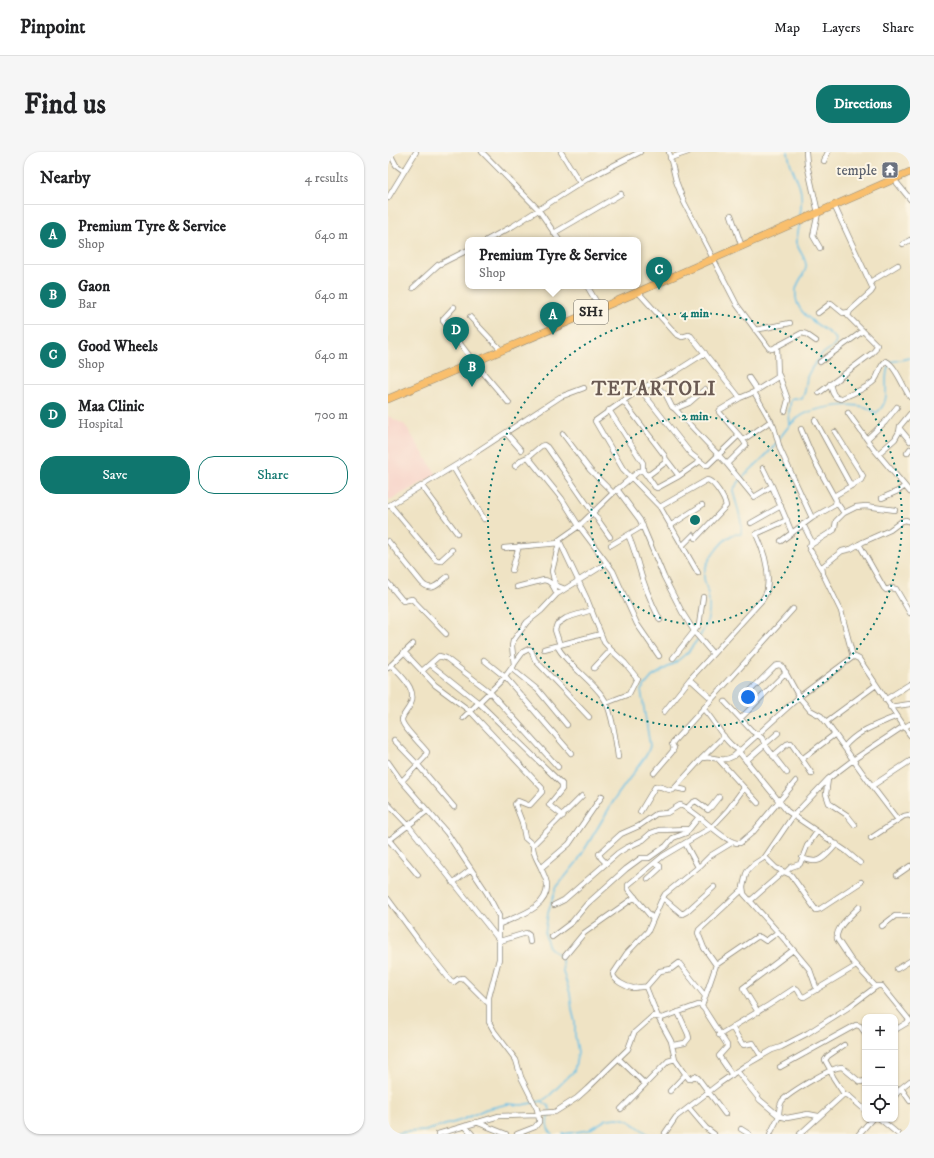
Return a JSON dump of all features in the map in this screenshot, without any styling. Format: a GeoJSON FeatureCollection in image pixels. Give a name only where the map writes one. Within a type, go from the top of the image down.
{"type":"FeatureCollection","features":[{"type":"Feature","properties":{"kind":"main road"},"geometry":{"type":"LineString","coordinates":[[835,207],[910,172]]}},
{"type":"Feature","properties":{"kind":"main road"},"geometry":{"type":"LineString","coordinates":[[818,213],[910,177]]}},
{"type":"Feature","properties":{"kind":"main road","name":"SH1"},"geometry":{"type":"LineString","coordinates":[[388,399],[818,213]]}},
{"type":"Feature","properties":{"kind":"street"},"geometry":{"type":"LineString","coordinates":[[389,152],[396,165],[404,171]]}},
{"type":"Feature","properties":{"kind":"street"},"geometry":{"type":"LineString","coordinates":[[388,198],[416,152]]}},
{"type":"Feature","properties":{"kind":"street"},"geometry":{"type":"LineString","coordinates":[[482,152],[538,209],[556,237]]}},
{"type":"Feature","properties":{"kind":"street"},"geometry":{"type":"LineString","coordinates":[[561,152],[580,183]]}},
{"type":"Feature","properties":{"kind":"street"},"geometry":{"type":"LineString","coordinates":[[493,237],[580,183],[640,152]]}},
{"type":"Feature","properties":{"kind":"street"},"geometry":{"type":"LineString","coordinates":[[669,152],[680,193],[737,305],[755,330],[769,348],[772,349],[802,333],[816,341]]}},
{"type":"Feature","properties":{"kind":"street"},"geometry":{"type":"LineString","coordinates":[[670,158],[688,152]]}},
{"type":"Feature","properties":{"kind":"street"},"geometry":{"type":"LineString","coordinates":[[806,152],[807,164],[818,213],[813,236],[820,248]]}},
{"type":"Feature","properties":{"kind":"street"},"geometry":{"type":"LineString","coordinates":[[824,161],[828,152]]}},
{"type":"Feature","properties":{"kind":"street"},"geometry":{"type":"LineString","coordinates":[[897,183],[910,199]]}},
{"type":"Feature","properties":{"kind":"street"},"geometry":{"type":"LineString","coordinates":[[554,233],[621,194]]}},
{"type":"Feature","properties":{"kind":"street"},"geometry":{"type":"LineString","coordinates":[[818,313],[831,303],[843,313],[849,312],[873,290],[835,207]]}},
{"type":"Feature","properties":{"kind":"street"},"geometry":{"type":"LineString","coordinates":[[731,215],[742,247]]}},
{"type":"Feature","properties":{"kind":"street"},"geometry":{"type":"LineString","coordinates":[[903,244],[910,240]]}},
{"type":"Feature","properties":{"kind":"street"},"geometry":{"type":"LineString","coordinates":[[413,288],[438,265],[465,252]]}},
{"type":"Feature","properties":{"kind":"street"},"geometry":{"type":"LineString","coordinates":[[870,282],[898,265]]}},
{"type":"Feature","properties":{"kind":"street"},"geometry":{"type":"LineString","coordinates":[[589,289],[600,308]]}},
{"type":"Feature","properties":{"kind":"street"},"geometry":{"type":"LineString","coordinates":[[638,292],[676,334],[682,337],[689,335],[691,336],[740,398]]}},
{"type":"Feature","properties":{"kind":"street"},"geometry":{"type":"LineString","coordinates":[[454,307],[444,316],[443,321],[474,362],[509,403]]}},
{"type":"Feature","properties":{"kind":"street"},"geometry":{"type":"LineString","coordinates":[[819,393],[875,350],[877,345],[848,316],[849,312]]}},
{"type":"Feature","properties":{"kind":"street"},"geometry":{"type":"LineString","coordinates":[[470,317],[502,350]]}},
{"type":"Feature","properties":{"kind":"street"},"geometry":{"type":"LineString","coordinates":[[755,330],[790,323]]}},
{"type":"Feature","properties":{"kind":"street"},"geometry":{"type":"LineString","coordinates":[[820,362],[863,331]]}},
{"type":"Feature","properties":{"kind":"street"},"geometry":{"type":"LineString","coordinates":[[777,346],[779,375],[788,400],[785,411]]}},
{"type":"Feature","properties":{"kind":"street"},"geometry":{"type":"LineString","coordinates":[[698,573],[660,507],[623,469],[595,424],[595,421],[640,389],[675,372],[705,353]]}},
{"type":"Feature","properties":{"kind":"street"},"geometry":{"type":"LineString","coordinates":[[830,384],[834,396],[841,399],[868,386],[875,379],[882,364],[888,361],[909,394]]}},
{"type":"Feature","properties":{"kind":"street"},"geometry":{"type":"LineString","coordinates":[[727,464],[745,446],[745,443],[719,412],[720,410],[740,398],[777,380],[779,375]]}},
{"type":"Feature","properties":{"kind":"street"},"geometry":{"type":"LineString","coordinates":[[749,378],[776,431],[780,449],[812,518]]}},
{"type":"Feature","properties":{"kind":"street"},"geometry":{"type":"LineString","coordinates":[[653,383],[666,395],[672,407],[727,464],[754,497],[772,486]]}},
{"type":"Feature","properties":{"kind":"street"},"geometry":{"type":"LineString","coordinates":[[452,550],[440,561],[436,560],[389,506],[453,467],[560,397],[584,388]]}},
{"type":"Feature","properties":{"kind":"street"},"geometry":{"type":"LineString","coordinates":[[640,389],[691,454],[699,462],[707,466],[739,435]]}},
{"type":"Feature","properties":{"kind":"street"},"geometry":{"type":"LineString","coordinates":[[675,409],[689,403],[705,389]]}},
{"type":"Feature","properties":{"kind":"street"},"geometry":{"type":"LineString","coordinates":[[623,401],[651,436],[679,476]]}},
{"type":"Feature","properties":{"kind":"street"},"geometry":{"type":"LineString","coordinates":[[867,439],[885,422],[897,407]]}},
{"type":"Feature","properties":{"kind":"street"},"geometry":{"type":"LineString","coordinates":[[609,410],[643,463],[643,471],[655,487],[658,488],[699,462]]}},
{"type":"Feature","properties":{"kind":"street"},"geometry":{"type":"LineString","coordinates":[[848,412],[878,454],[910,492]]}},
{"type":"Feature","properties":{"kind":"street"},"geometry":{"type":"LineString","coordinates":[[878,454],[894,439],[902,424],[910,414]]}},
{"type":"Feature","properties":{"kind":"street"},"geometry":{"type":"LineString","coordinates":[[815,420],[851,486]]}},
{"type":"Feature","properties":{"kind":"street"},"geometry":{"type":"LineString","coordinates":[[744,440],[771,421]]}},
{"type":"Feature","properties":{"kind":"street"},"geometry":{"type":"LineString","coordinates":[[801,429],[814,460],[844,513]]}},
{"type":"Feature","properties":{"kind":"street"},"geometry":{"type":"LineString","coordinates":[[900,429],[910,441]]}},
{"type":"Feature","properties":{"kind":"street"},"geometry":{"type":"LineString","coordinates":[[834,496],[861,480],[863,476],[835,432]]}},
{"type":"Feature","properties":{"kind":"street"},"geometry":{"type":"LineString","coordinates":[[506,433],[521,450]]}},
{"type":"Feature","properties":{"kind":"street"},"geometry":{"type":"LineString","coordinates":[[563,434],[590,470],[613,492]]}},
{"type":"Feature","properties":{"kind":"street"},"geometry":{"type":"LineString","coordinates":[[515,466],[541,446],[544,445],[547,447],[610,537]]}},
{"type":"Feature","properties":{"kind":"street"},"geometry":{"type":"LineString","coordinates":[[528,457],[562,499],[615,574],[637,624],[659,656]]}},
{"type":"Feature","properties":{"kind":"street"},"geometry":{"type":"LineString","coordinates":[[647,475],[664,464],[666,459]]}},
{"type":"Feature","properties":{"kind":"street"},"geometry":{"type":"LineString","coordinates":[[453,467],[484,518]]}},
{"type":"Feature","properties":{"kind":"street"},"geometry":{"type":"LineString","coordinates":[[763,468],[792,533]]}},
{"type":"Feature","properties":{"kind":"street"},"geometry":{"type":"LineString","coordinates":[[565,589],[555,585],[552,571],[560,538],[580,526],[613,492],[639,471],[643,471]]}},
{"type":"Feature","properties":{"kind":"street"},"geometry":{"type":"LineString","coordinates":[[660,507],[707,480],[712,481],[723,497],[726,506],[695,537],[682,546]]}},
{"type":"Feature","properties":{"kind":"street"},"geometry":{"type":"LineString","coordinates":[[422,486],[457,533]]}},
{"type":"Feature","properties":{"kind":"street"},"geometry":{"type":"LineString","coordinates":[[882,498],[905,486]]}},
{"type":"Feature","properties":{"kind":"street"},"geometry":{"type":"LineString","coordinates":[[617,489],[633,509],[643,526],[664,577],[682,612],[695,633],[714,654]]}},
{"type":"Feature","properties":{"kind":"street"},"geometry":{"type":"LineString","coordinates":[[781,541],[803,524],[837,503]]}},
{"type":"Feature","properties":{"kind":"street"},"geometry":{"type":"LineString","coordinates":[[670,526],[702,505]]}},
{"type":"Feature","properties":{"kind":"street"},"geometry":{"type":"LineString","coordinates":[[751,522],[781,506]]}},
{"type":"Feature","properties":{"kind":"street"},"geometry":{"type":"LineString","coordinates":[[811,544],[834,530],[836,527],[836,520],[844,513],[856,507],[866,506],[895,510]]}},
{"type":"Feature","properties":{"kind":"street"},"geometry":{"type":"LineString","coordinates":[[664,712],[690,679],[762,600],[767,591],[768,572],[762,547],[756,534],[787,520]]}},
{"type":"Feature","properties":{"kind":"street"},"geometry":{"type":"LineString","coordinates":[[822,570],[825,564],[840,553],[890,530],[902,520],[910,522]]}},
{"type":"Feature","properties":{"kind":"street"},"geometry":{"type":"LineString","coordinates":[[803,524],[811,540],[809,548],[822,570],[841,611],[853,657]]}},
{"type":"Feature","properties":{"kind":"street"},"geometry":{"type":"LineString","coordinates":[[611,545],[643,526]]}},
{"type":"Feature","properties":{"kind":"street"},"geometry":{"type":"LineString","coordinates":[[628,535],[634,548],[650,601],[660,620]]}},
{"type":"Feature","properties":{"kind":"street"},"geometry":{"type":"LineString","coordinates":[[388,542],[422,583],[429,588],[432,588],[447,577]]}},
{"type":"Feature","properties":{"kind":"street"},"geometry":{"type":"LineString","coordinates":[[504,548],[559,542]]}},
{"type":"Feature","properties":{"kind":"street"},"geometry":{"type":"LineString","coordinates":[[559,542],[592,610],[604,642],[625,663],[637,678],[629,694],[606,703]]}},
{"type":"Feature","properties":{"kind":"street"},"geometry":{"type":"LineString","coordinates":[[859,544],[884,588],[886,590],[891,588],[896,589],[910,613]]}},
{"type":"Feature","properties":{"kind":"street"},"geometry":{"type":"LineString","coordinates":[[512,570],[519,546]]}},
{"type":"Feature","properties":{"kind":"street"},"geometry":{"type":"LineString","coordinates":[[567,724],[533,684],[513,667],[512,646],[516,636],[527,622],[541,612],[557,594],[607,563]]}},
{"type":"Feature","properties":{"kind":"street"},"geometry":{"type":"LineString","coordinates":[[517,586],[544,580],[548,581],[557,594]]}},
{"type":"Feature","properties":{"kind":"street"},"geometry":{"type":"LineString","coordinates":[[388,583],[403,601],[412,599],[446,634]]}},
{"type":"Feature","properties":{"kind":"street"},"geometry":{"type":"LineString","coordinates":[[673,658],[695,633],[699,625],[703,597]]}},
{"type":"Feature","properties":{"kind":"street"},"geometry":{"type":"LineString","coordinates":[[654,773],[672,752],[674,748],[672,744],[673,742],[793,609]]}},
{"type":"Feature","properties":{"kind":"street"},"geometry":{"type":"LineString","coordinates":[[592,610],[566,618],[557,624],[555,630],[560,652],[603,697],[606,703],[616,740],[618,757]]}},
{"type":"Feature","properties":{"kind":"street"},"geometry":{"type":"LineString","coordinates":[[544,649],[601,634]]}},
{"type":"Feature","properties":{"kind":"street"},"geometry":{"type":"LineString","coordinates":[[402,781],[425,757],[426,752],[403,724],[402,720],[402,717],[412,704],[413,700],[411,688],[390,667],[413,644]]}},
{"type":"Feature","properties":{"kind":"street"},"geometry":{"type":"LineString","coordinates":[[463,718],[505,677],[523,652],[529,649],[531,650],[535,660],[589,717]]}},
{"type":"Feature","properties":{"kind":"street"},"geometry":{"type":"LineString","coordinates":[[594,668],[611,650]]}},
{"type":"Feature","properties":{"kind":"street"},"geometry":{"type":"LineString","coordinates":[[404,652],[435,685],[470,712],[542,788],[542,792],[530,805],[518,801],[515,804],[526,838],[533,845],[534,852],[547,887],[540,904],[500,924]]}},
{"type":"Feature","properties":{"kind":"street"},"geometry":{"type":"LineString","coordinates":[[422,672],[439,656],[443,657],[490,692],[558,767]]}},
{"type":"Feature","properties":{"kind":"street"},"geometry":{"type":"LineString","coordinates":[[853,657],[859,660],[910,735]]}},
{"type":"Feature","properties":{"kind":"street"},"geometry":{"type":"LineString","coordinates":[[702,758],[719,760],[729,759],[739,752],[799,697],[853,657]]}},
{"type":"Feature","properties":{"kind":"street"},"geometry":{"type":"LineString","coordinates":[[484,660],[505,677],[571,753]]}},
{"type":"Feature","properties":{"kind":"street"},"geometry":{"type":"LineString","coordinates":[[430,664],[478,703],[562,784],[562,789],[549,805],[563,816]]}},
{"type":"Feature","properties":{"kind":"street"},"geometry":{"type":"LineString","coordinates":[[745,696],[776,666],[782,666],[799,697],[810,710],[821,716],[826,722],[898,820]]}},
{"type":"Feature","properties":{"kind":"street"},"geometry":{"type":"LineString","coordinates":[[743,716],[786,672]]}},
{"type":"Feature","properties":{"kind":"street"},"geometry":{"type":"LineString","coordinates":[[690,679],[712,699]]}},
{"type":"Feature","properties":{"kind":"street"},"geometry":{"type":"LineString","coordinates":[[885,700],[910,684]]}},
{"type":"Feature","properties":{"kind":"street"},"geometry":{"type":"LineString","coordinates":[[826,722],[876,685]]}},
{"type":"Feature","properties":{"kind":"street"},"geometry":{"type":"LineString","coordinates":[[725,702],[752,731],[762,738],[765,745],[787,773]]}},
{"type":"Feature","properties":{"kind":"street"},"geometry":{"type":"LineString","coordinates":[[890,707],[910,704]]}},
{"type":"Feature","properties":{"kind":"street"},"geometry":{"type":"LineString","coordinates":[[703,709],[708,712],[724,736],[734,747],[740,750],[739,752],[746,761],[779,802],[793,816],[836,844],[860,863]]}},
{"type":"Feature","properties":{"kind":"street"},"geometry":{"type":"LineString","coordinates":[[844,747],[850,739],[858,734],[897,716]]}},
{"type":"Feature","properties":{"kind":"street"},"geometry":{"type":"LineString","coordinates":[[817,990],[813,982],[812,973],[744,894],[743,889],[746,874],[754,864],[765,857],[793,816],[828,779],[853,760],[910,724]]}},
{"type":"Feature","properties":{"kind":"street"},"geometry":{"type":"LineString","coordinates":[[746,761],[778,733]]}},
{"type":"Feature","properties":{"kind":"street"},"geometry":{"type":"LineString","coordinates":[[802,759],[835,734]]}},
{"type":"Feature","properties":{"kind":"street"},"geometry":{"type":"LineString","coordinates":[[640,812],[655,787],[659,786],[671,791],[676,788],[702,758],[724,736]]}},
{"type":"Feature","properties":{"kind":"street"},"geometry":{"type":"LineString","coordinates":[[394,740],[418,765],[454,807]]}},
{"type":"Feature","properties":{"kind":"street"},"geometry":{"type":"LineString","coordinates":[[773,756],[789,743],[793,745],[812,774]]}},
{"type":"Feature","properties":{"kind":"street"},"geometry":{"type":"LineString","coordinates":[[719,760],[758,803]]}},
{"type":"Feature","properties":{"kind":"street"},"geometry":{"type":"LineString","coordinates":[[872,786],[910,761]]}},
{"type":"Feature","properties":{"kind":"street"},"geometry":{"type":"LineString","coordinates":[[388,762],[446,834],[487,893],[499,916],[500,941],[498,967],[491,987],[488,1003],[489,1022],[491,1027],[514,1057],[521,1077],[538,1112],[539,1122],[535,1127],[517,1134]]}},
{"type":"Feature","properties":{"kind":"street"},"geometry":{"type":"LineString","coordinates":[[828,779],[826,794],[829,804],[847,815],[855,825]]}},
{"type":"Feature","properties":{"kind":"street"},"geometry":{"type":"LineString","coordinates":[[646,987],[632,988],[624,985],[614,978],[613,974],[627,953],[648,931],[663,898],[670,890],[710,856],[734,842],[737,843],[744,840],[796,781]]}},
{"type":"Feature","properties":{"kind":"street"},"geometry":{"type":"LineString","coordinates":[[676,788],[685,790]]}},
{"type":"Feature","properties":{"kind":"street"},"geometry":{"type":"LineString","coordinates":[[653,919],[627,887],[628,885],[663,856],[712,827],[728,810],[744,788]]}},
{"type":"Feature","properties":{"kind":"street"},"geometry":{"type":"LineString","coordinates":[[533,845],[582,796]]}},
{"type":"Feature","properties":{"kind":"street"},"geometry":{"type":"LineString","coordinates":[[541,868],[569,844],[602,796]]}},
{"type":"Feature","properties":{"kind":"street"},"geometry":{"type":"LineString","coordinates":[[687,808],[696,801],[708,810],[719,796]]}},
{"type":"Feature","properties":{"kind":"street"},"geometry":{"type":"LineString","coordinates":[[388,804],[408,825],[500,941]]}},
{"type":"Feature","properties":{"kind":"street"},"geometry":{"type":"LineString","coordinates":[[606,863],[599,854],[621,834],[639,826],[656,814],[667,813],[680,804],[734,842]]}},
{"type":"Feature","properties":{"kind":"street"},"geometry":{"type":"LineString","coordinates":[[418,875],[388,840],[427,811]]}},
{"type":"Feature","properties":{"kind":"street"},"geometry":{"type":"LineString","coordinates":[[871,838],[898,820],[907,815],[910,816]]}},
{"type":"Feature","properties":{"kind":"street"},"geometry":{"type":"LineString","coordinates":[[552,937],[572,922],[587,904],[631,865],[641,858],[649,858],[666,846],[671,839],[683,834],[699,818]]}},
{"type":"Feature","properties":{"kind":"street"},"geometry":{"type":"LineString","coordinates":[[554,905],[564,900],[621,850],[643,840],[655,831],[689,828]]}},
{"type":"Feature","properties":{"kind":"street"},"geometry":{"type":"LineString","coordinates":[[750,902],[784,872],[800,864],[807,846],[817,832]]}},
{"type":"Feature","properties":{"kind":"street"},"geometry":{"type":"LineString","coordinates":[[685,843],[698,867]]}},
{"type":"Feature","properties":{"kind":"street"},"geometry":{"type":"LineString","coordinates":[[802,858],[810,862],[817,862],[824,858],[836,844]]}},
{"type":"Feature","properties":{"kind":"street"},"geometry":{"type":"LineString","coordinates":[[765,857],[776,868],[791,874],[816,910],[820,909],[861,882]]}},
{"type":"Feature","properties":{"kind":"street"},"geometry":{"type":"LineString","coordinates":[[648,880],[660,868],[660,866],[656,863]]}},
{"type":"Feature","properties":{"kind":"street"},"geometry":{"type":"LineString","coordinates":[[897,875],[910,866]]}},
{"type":"Feature","properties":{"kind":"street"},"geometry":{"type":"LineString","coordinates":[[453,883],[471,869]]}},
{"type":"Feature","properties":{"kind":"street"},"geometry":{"type":"LineString","coordinates":[[663,898],[682,914],[714,887]]}},
{"type":"Feature","properties":{"kind":"street"},"geometry":{"type":"LineString","coordinates":[[716,965],[704,948],[698,933],[699,930],[743,889]]}},
{"type":"Feature","properties":{"kind":"street"},"geometry":{"type":"LineString","coordinates":[[564,956],[584,933],[635,897]]}},
{"type":"Feature","properties":{"kind":"street"},"geometry":{"type":"LineString","coordinates":[[388,899],[451,981],[454,982],[463,978],[488,1003]]}},
{"type":"Feature","properties":{"kind":"street"},"geometry":{"type":"LineString","coordinates":[[860,907],[839,929],[836,936],[840,945],[856,966],[876,987]]}},
{"type":"Feature","properties":{"kind":"street"},"geometry":{"type":"LineString","coordinates":[[882,926],[895,916],[910,916]]}},
{"type":"Feature","properties":{"kind":"street"},"geometry":{"type":"LineString","coordinates":[[732,1075],[719,1058],[719,1054],[727,1047],[725,1041],[719,1035],[702,1006],[705,996],[716,965],[757,937],[760,937],[766,941],[778,932]]}},
{"type":"Feature","properties":{"kind":"street"},"geometry":{"type":"LineString","coordinates":[[500,941],[526,933],[529,935],[530,942]]}},
{"type":"Feature","properties":{"kind":"street"},"geometry":{"type":"LineString","coordinates":[[758,1012],[743,990],[744,987],[793,950]]}},
{"type":"Feature","properties":{"kind":"street"},"geometry":{"type":"LineString","coordinates":[[897,969],[910,961]]}},
{"type":"Feature","properties":{"kind":"street"},"geometry":{"type":"LineString","coordinates":[[646,987],[660,971],[670,969],[679,963],[705,996]]}},
{"type":"Feature","properties":{"kind":"street"},"geometry":{"type":"LineString","coordinates":[[719,1035],[795,988],[798,990],[802,998],[856,966]]}},
{"type":"Feature","properties":{"kind":"street"},"geometry":{"type":"LineString","coordinates":[[664,1133],[676,1117],[737,1071],[761,1056],[808,1033],[849,1007],[879,985],[886,990],[910,1021],[898,1028]]}},
{"type":"Feature","properties":{"kind":"street"},"geometry":{"type":"LineString","coordinates":[[646,987],[658,1017],[673,1045],[675,1059],[689,1079],[696,1077],[725,1114]]}},
{"type":"Feature","properties":{"kind":"street"},"geometry":{"type":"LineString","coordinates":[[438,1134],[499,1116],[538,1112],[551,1113],[559,1110],[577,1098],[619,1059],[630,1047],[634,1032],[653,1016],[662,1018],[698,1005],[702,1006]]}},
{"type":"Feature","properties":{"kind":"street"},"geometry":{"type":"LineString","coordinates":[[673,1045],[685,1043],[688,1038],[688,1034],[678,1012]]}},
{"type":"Feature","properties":{"kind":"street"},"geometry":{"type":"LineString","coordinates":[[780,1067],[856,1025],[860,1026],[862,1029]]}},
{"type":"Feature","properties":{"kind":"street"},"geometry":{"type":"LineString","coordinates":[[732,1027],[742,1044],[753,1043],[761,1056]]}},
{"type":"Feature","properties":{"kind":"street"},"geometry":{"type":"LineString","coordinates":[[844,1044],[825,1060],[833,1077],[844,1094],[849,1096],[862,1107]]}},
{"type":"Feature","properties":{"kind":"street"},"geometry":{"type":"LineString","coordinates":[[619,1059],[645,1084]]}},
{"type":"Feature","properties":{"kind":"street"},"geometry":{"type":"LineString","coordinates":[[621,1109],[668,1061],[675,1059]]}},
{"type":"Feature","properties":{"kind":"street"},"geometry":{"type":"LineString","coordinates":[[770,1134],[779,1116],[779,1106],[783,1101],[797,1090],[826,1073],[840,1067],[860,1082],[862,1082]]}},
{"type":"Feature","properties":{"kind":"street"},"geometry":{"type":"LineString","coordinates":[[737,1071],[760,1100],[779,1116],[787,1118],[808,1114],[818,1116]]}},
{"type":"Feature","properties":{"kind":"street"},"geometry":{"type":"LineString","coordinates":[[670,1091],[685,1075]]}},
{"type":"Feature","properties":{"kind":"street"},"geometry":{"type":"LineString","coordinates":[[898,1092],[910,1081]]}},
{"type":"Feature","properties":{"kind":"street"},"geometry":{"type":"LineString","coordinates":[[901,1088],[910,1101]]}},
{"type":"Feature","properties":{"kind":"street"},"geometry":{"type":"LineString","coordinates":[[800,1134],[818,1116],[844,1094]]}},
{"type":"Feature","properties":{"kind":"street"},"geometry":{"type":"LineString","coordinates":[[689,1108],[706,1128],[714,1134]]}},
{"type":"Feature","properties":{"kind":"street"},"geometry":{"type":"LineString","coordinates":[[476,1122],[506,1134]]}},
{"type":"Feature","properties":{"kind":"street"},"geometry":{"type":"LineString","coordinates":[[859,1134],[869,1122]]}},
{"type":"Feature","properties":{"kind":"street"},"geometry":{"type":"LineString","coordinates":[[884,1122],[898,1134]]}},
{"type":"Feature","properties":{"kind":"street"},"geometry":{"type":"LineString","coordinates":[[465,1126],[472,1134]]}},
{"type":"Feature","properties":{"kind":"street"},"geometry":{"type":"LineString","coordinates":[[741,1129],[749,1134]]}},
{"type":"Feature","properties":{"kind":"shaded area"},"geometry":{"type":"Polygon","coordinates":[[[388,416],[405,425],[437,475],[390,500],[388,498],[388,416]]]}},
{"type":"Feature","properties":{"kind":"waterway"},"geometry":{"type":"LineString","coordinates":[[788,152],[801,193],[800,217]]}},
{"type":"Feature","properties":{"kind":"waterway"},"geometry":{"type":"LineString","coordinates":[[790,424],[789,413],[791,399],[802,399],[807,377],[811,369],[821,355],[835,345],[836,339],[809,319],[799,307],[796,299],[796,290],[806,267],[805,261],[797,244],[800,223]]}},
{"type":"Feature","properties":{"kind":"waterway"},"geometry":{"type":"LineString","coordinates":[[890,362],[910,358]]}},
{"type":"Feature","properties":{"kind":"waterway"},"geometry":{"type":"LineString","coordinates":[[779,439],[795,420],[812,411],[849,405],[866,407],[876,413],[881,408],[886,396],[886,377],[889,365]]}},
{"type":"Feature","properties":{"kind":"waterway"},"geometry":{"type":"LineString","coordinates":[[700,636],[708,619],[709,613],[708,596],[704,578],[707,564],[714,552],[723,542],[732,535],[741,534],[740,517],[733,490],[743,477],[767,455],[777,442]]}},
{"type":"Feature","properties":{"kind":"waterway"},"geometry":{"type":"LineString","coordinates":[[395,1134],[425,1131],[462,1120],[486,1109],[508,1104],[522,1105],[542,1101],[574,1071],[578,1052],[575,1035],[575,1022],[570,993],[563,972],[562,960],[548,946],[545,934],[548,913],[556,888],[577,862],[616,797],[647,754],[650,746],[641,690],[652,677],[676,662],[688,652],[698,639]]}},
{"type":"Feature","properties":{"kind":"waterway"},"geometry":{"type":"LineString","coordinates":[[542,1101],[549,1106],[550,1110]]}},
{"type":"Feature","properties":{"kind":"waterway"},"geometry":{"type":"LineString","coordinates":[[549,1114],[547,1125],[552,1134]]}},
{"type":"Feature","properties":{"kind":"waterway"},"geometry":{"type":"LineString","coordinates":[[563,1134],[589,1130],[607,1119],[618,1118],[628,1120],[648,1134]]}},
{"type":"Feature","properties":{"kind":"place","name":"temple"},"geometry":{"type":"Point","coordinates":[890,170]}},
{"type":"Feature","properties":{"kind":"place","name":"Good Wheels"},"geometry":{"type":"Point","coordinates":[659,290]}},
{"type":"Feature","properties":{"kind":"place","name":"Premium Tyre & Service"},"geometry":{"type":"Point","coordinates":[553,335]}},
{"type":"Feature","properties":{"kind":"place","name":"Maa Clinic"},"geometry":{"type":"Point","coordinates":[456,350]}},
{"type":"Feature","properties":{"kind":"place","name":"Gaon"},"geometry":{"type":"Point","coordinates":[472,387]}},
{"type":"Feature","properties":{"kind":"district","name":"TETARTOLI"},"geometry":{"type":"Point","coordinates":[654,389]}}]}
